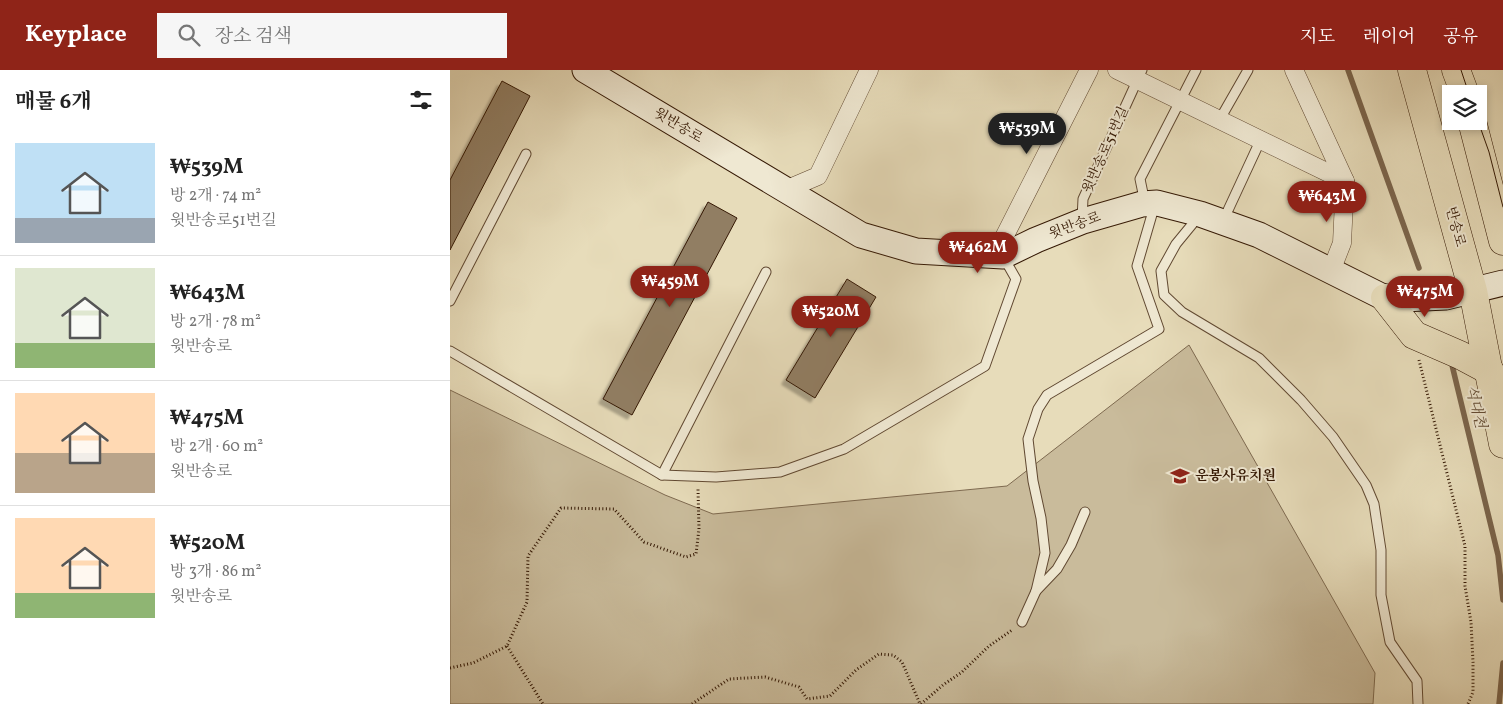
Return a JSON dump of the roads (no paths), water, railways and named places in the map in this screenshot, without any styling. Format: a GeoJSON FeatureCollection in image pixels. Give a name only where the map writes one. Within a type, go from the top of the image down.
{"type":"FeatureCollection","features":[{"type":"Feature","properties":{"kind":"main road","name":"윗반송로"},"geometry":{"type":"LineString","coordinates":[[585,70],[861,235],[916,251],[999,256],[1082,222],[1151,203]]}},
{"type":"Feature","properties":{"kind":"main road","name":"반송로"},"geometry":{"type":"LineString","coordinates":[[1412,70],[1472,290],[1490,371],[1503,444]]}},
{"type":"Feature","properties":{"kind":"main road"},"geometry":{"type":"LineString","coordinates":[[1456,70],[1461,85]]}},
{"type":"Feature","properties":{"kind":"main road"},"geometry":{"type":"LineString","coordinates":[[1474,130],[1503,241]]}},
{"type":"Feature","properties":{"kind":"main road"},"geometry":{"type":"LineString","coordinates":[[1151,203],[1211,218],[1259,236],[1330,271],[1394,299],[1446,297],[1503,283]]}},
{"type":"Feature","properties":{"kind":"main road"},"geometry":{"type":"LineString","coordinates":[[1394,299],[1414,335],[1460,355],[1490,371]]}},
{"type":"Feature","properties":{"kind":"street"},"geometry":{"type":"LineString","coordinates":[[785,190],[818,176],[869,70]]}},
{"type":"Feature","properties":{"kind":"street"},"geometry":{"type":"LineString","coordinates":[[999,256],[1088,70]]}},
{"type":"Feature","properties":{"kind":"street"},"geometry":{"type":"LineString","coordinates":[[1117,70],[1140,75],[1180,101],[1345,180]]}},
{"type":"Feature","properties":{"kind":"street"},"geometry":{"type":"LineString","coordinates":[[1294,70],[1345,180],[1342,243],[1330,271]]}},
{"type":"Feature","properties":{"kind":"lane"},"geometry":{"type":"LineString","coordinates":[[1022,622],[1036,591],[1045,553],[1028,439],[1038,409],[1047,395],[1159,329],[1137,266],[1153,211],[1140,179],[1196,70]]}},
{"type":"Feature","properties":{"kind":"lane"},"geometry":{"type":"LineString","coordinates":[[1220,119],[1248,70]]}},
{"type":"Feature","properties":{"kind":"lane","name":"윗반송로51번길"},"geometry":{"type":"LineString","coordinates":[[1082,222],[1083,199],[1140,75]]}},
{"type":"Feature","properties":{"kind":"lane"},"geometry":{"type":"LineString","coordinates":[[1261,139],[1211,218],[1176,244],[1162,271],[1164,295],[1182,312],[1259,358],[1301,400],[1333,437],[1366,485],[1374,504],[1381,550],[1381,595],[1390,642],[1417,681],[1418,704]]}},
{"type":"Feature","properties":{"kind":"lane"},"geometry":{"type":"LineString","coordinates":[[450,301],[526,154]]}},
{"type":"Feature","properties":{"kind":"lane"},"geometry":{"type":"LineString","coordinates":[[450,351],[662,475],[716,477],[780,472],[844,449],[985,366],[1016,280],[999,256]]}},
{"type":"Feature","properties":{"kind":"lane"},"geometry":{"type":"LineString","coordinates":[[662,475],[766,272]]}},
{"type":"Feature","properties":{"kind":"lane"},"geometry":{"type":"LineString","coordinates":[[1036,591],[1057,569],[1071,545],[1085,512]]}},
{"type":"Feature","properties":{"kind":"waterway","name":"석대천"},"geometry":{"type":"LineString","coordinates":[[1348,70],[1419,268]]}},
{"type":"Feature","properties":{"kind":"waterway","name":"석대천"},"geometry":{"type":"LineString","coordinates":[[1452,365],[1498,555],[1503,600]]}},
{"type":"Feature","properties":{"kind":"waterway","name":"석대천"},"geometry":{"type":"LineString","coordinates":[[1499,704],[1503,663]]}},
{"type":"Feature","properties":{"kind":"tram line"},"geometry":{"type":"LineString","coordinates":[[1461,70],[1466,85]]}},
{"type":"Feature","properties":{"kind":"tram line"},"geometry":{"type":"LineString","coordinates":[[1481,130],[1489,152],[1503,207]]}},
{"type":"Feature","properties":{"kind":"place","name":"운봉사유치원"},"geometry":{"type":"Point","coordinates":[1180,476]}}]}
